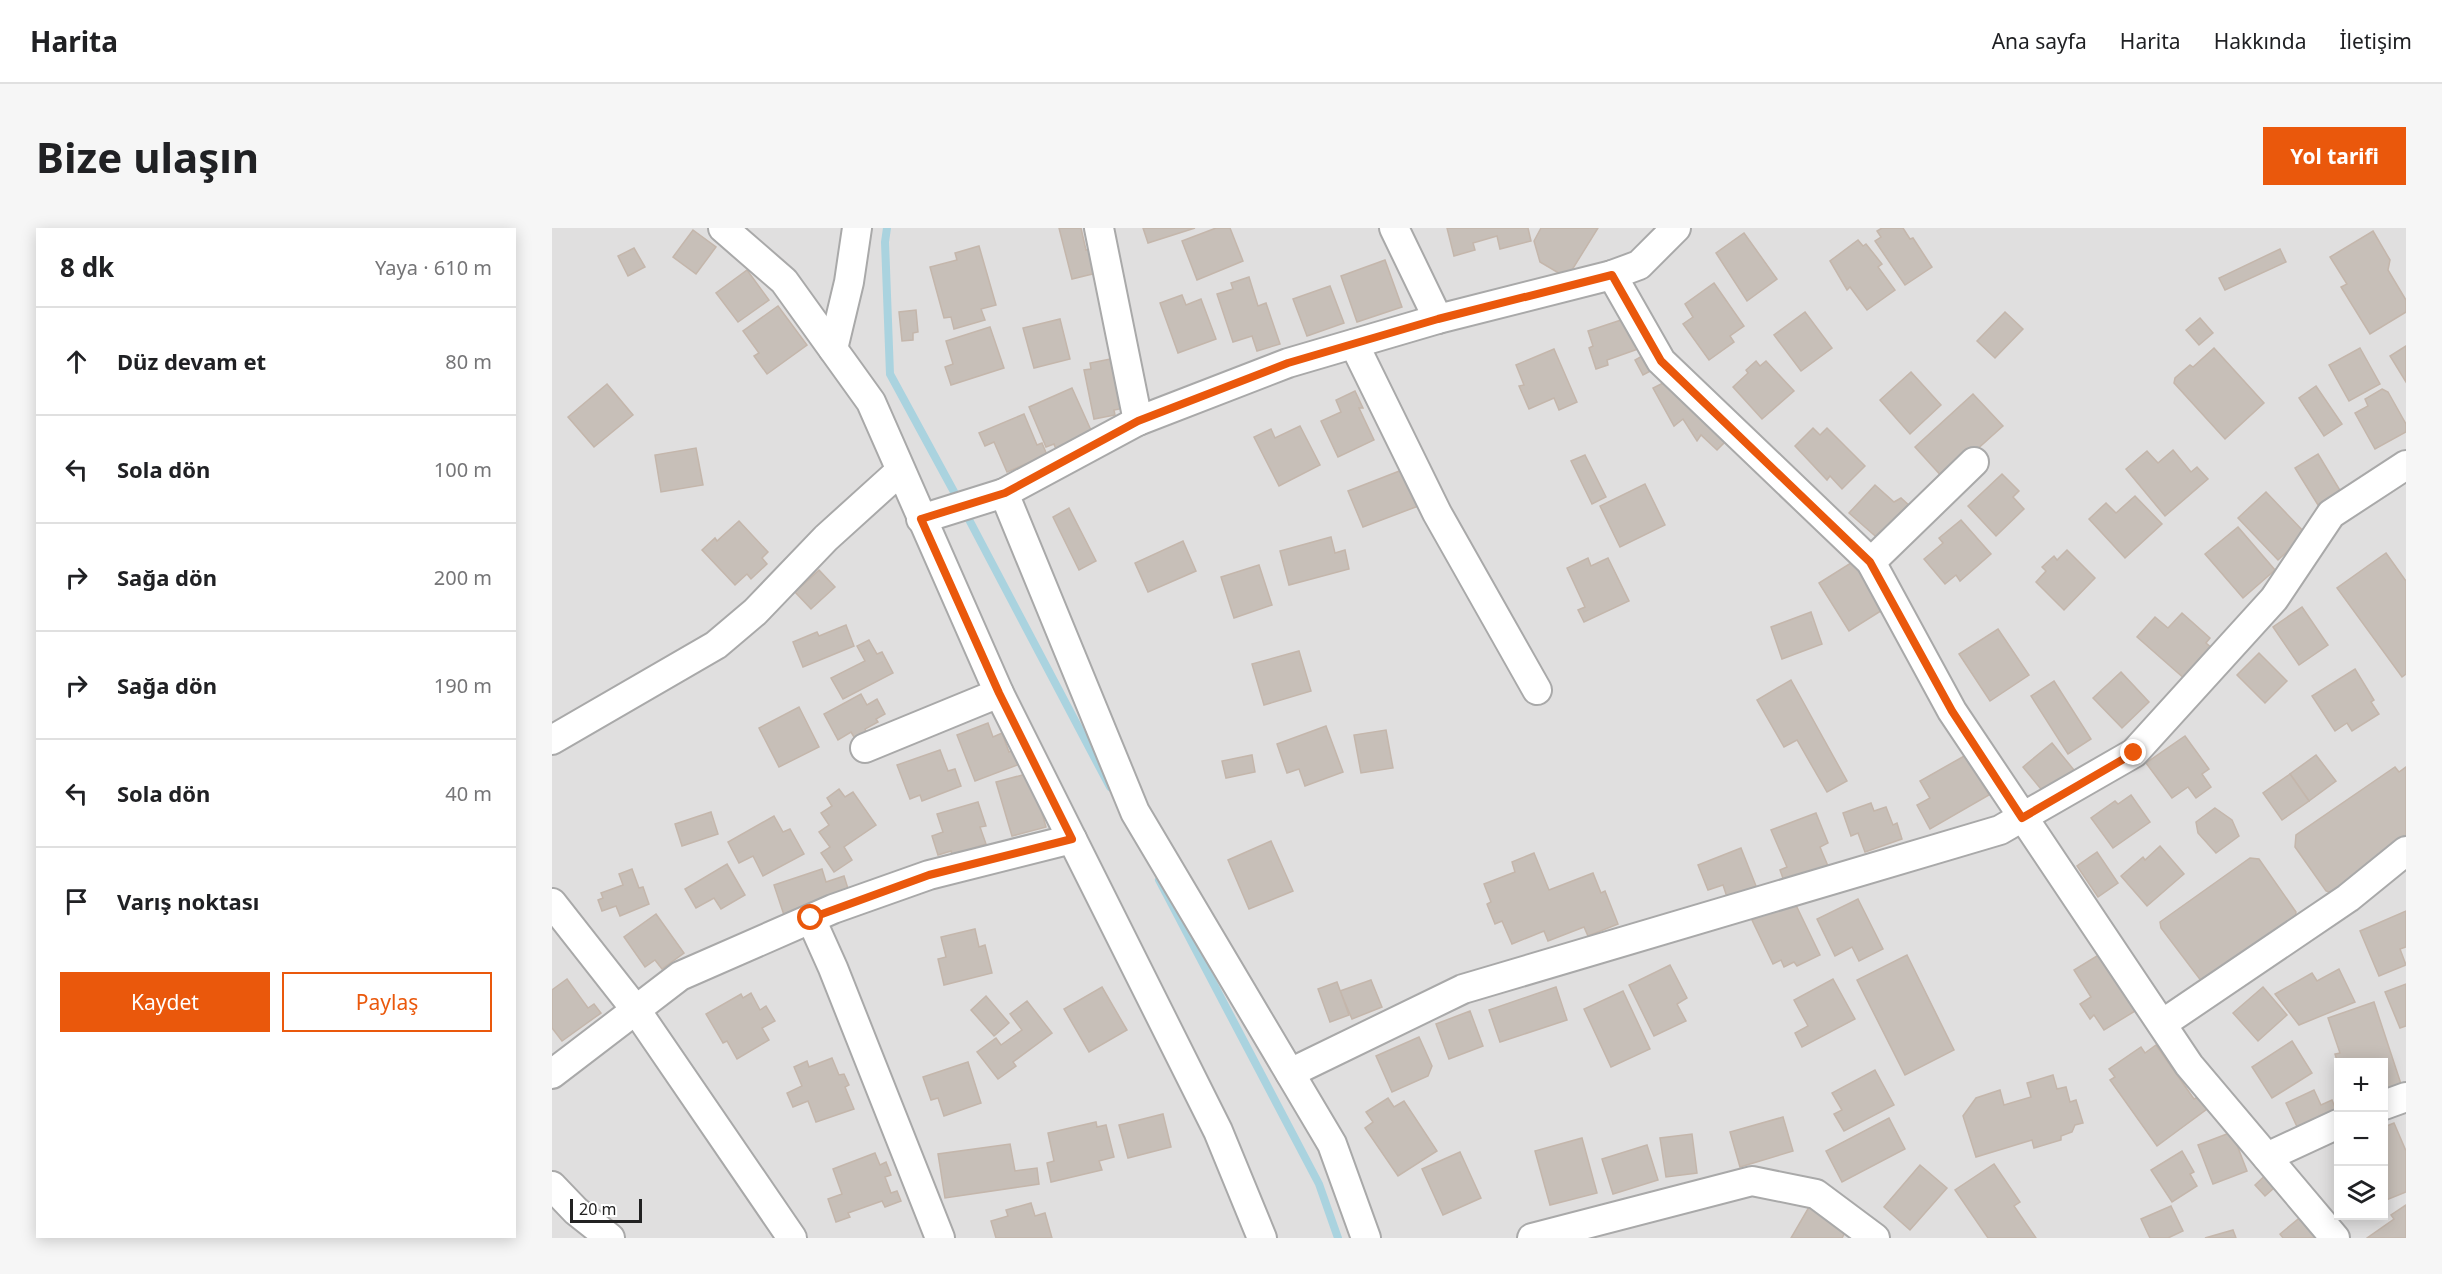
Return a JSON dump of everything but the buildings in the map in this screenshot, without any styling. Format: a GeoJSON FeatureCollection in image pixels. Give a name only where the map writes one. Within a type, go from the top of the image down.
{"type":"FeatureCollection","features":[{"type":"Feature","properties":{"kind":"street"},"geometry":{"type":"LineString","coordinates":[[723,228],[784,281],[871,402],[900,471],[926,517],[999,693],[1218,1131],[1262,1238]]}},
{"type":"Feature","properties":{"kind":"street"},"geometry":{"type":"LineString","coordinates":[[833,349],[849,282],[857,228]]}},
{"type":"Feature","properties":{"kind":"street"},"geometry":{"type":"LineString","coordinates":[[1099,228],[1138,421]]}},
{"type":"Feature","properties":{"kind":"street"},"geometry":{"type":"LineString","coordinates":[[1394,228],[1438,319]]}},
{"type":"Feature","properties":{"kind":"street"},"geometry":{"type":"LineString","coordinates":[[926,517],[996,496],[1138,421],[1288,363],[1438,319],[1612,275],[1639,265],[1676,228]]}},
{"type":"Feature","properties":{"kind":"street"},"geometry":{"type":"LineString","coordinates":[[1612,275],[1661,361],[1870,562],[1952,711],[2189,1065],[2335,1238]]}},
{"type":"Feature","properties":{"kind":"street"},"geometry":{"type":"LineString","coordinates":[[1354,344],[1437,513],[1537,690]]}},
{"type":"Feature","properties":{"kind":"street"},"geometry":{"type":"LineString","coordinates":[[1870,562],[1974,462]]}},
{"type":"Feature","properties":{"kind":"street"},"geometry":{"type":"LineString","coordinates":[[1290,1073],[1463,989],[2000,830],[2134,753],[2274,599],[2331,514],[2406,465]]}},
{"type":"Feature","properties":{"kind":"street"},"geometry":{"type":"LineString","coordinates":[[552,740],[716,645],[754,612],[826,538],[900,471]]}},
{"type":"Feature","properties":{"kind":"street"},"geometry":{"type":"LineString","coordinates":[[996,496],[1135,812],[1332,1144],[1366,1238]]}},
{"type":"Feature","properties":{"kind":"street"},"geometry":{"type":"LineString","coordinates":[[865,748],[999,693]]}},
{"type":"Feature","properties":{"kind":"street"},"geometry":{"type":"LineString","coordinates":[[552,1074],[680,976],[811,918],[929,875],[1072,839]]}},
{"type":"Feature","properties":{"kind":"street"},"geometry":{"type":"LineString","coordinates":[[2162,1024],[2348,898],[2406,851]]}},
{"type":"Feature","properties":{"kind":"street"},"geometry":{"type":"LineString","coordinates":[[552,903],[636,1010],[792,1238]]}},
{"type":"Feature","properties":{"kind":"street"},"geometry":{"type":"LineString","coordinates":[[811,918],[838,978],[940,1238]]}},
{"type":"Feature","properties":{"kind":"street"},"geometry":{"type":"LineString","coordinates":[[2388,1104],[2406,1097]]}},
{"type":"Feature","properties":{"kind":"street"},"geometry":{"type":"LineString","coordinates":[[2267,1157],[2334,1126]]}},
{"type":"Feature","properties":{"kind":"street"},"geometry":{"type":"LineString","coordinates":[[1532,1238],[1597,1230],[1752,1181],[1816,1194],[1875,1238]]}},
{"type":"Feature","properties":{"kind":"street"},"geometry":{"type":"LineString","coordinates":[[552,1186],[576,1211],[610,1238]]}},
{"type":"Feature","properties":{"kind":"shaded area"},"geometry":{"type":"Polygon","coordinates":[[[552,228],[2406,228],[2406,1238],[552,1238],[552,228]]]}},
{"type":"Feature","properties":{"kind":"waterway"},"geometry":{"type":"LineString","coordinates":[[887,228],[885,242],[890,374],[959,501]]}},
{"type":"Feature","properties":{"kind":"waterway"},"geometry":{"type":"LineString","coordinates":[[965,512],[1110,787]]}},
{"type":"Feature","properties":{"kind":"waterway"},"geometry":{"type":"LineString","coordinates":[[1159,880],[1319,1184],[1338,1238]]}},
{"type":"Feature","properties":{"kind":"route"},"geometry":{"type":"LineString","coordinates":[[811,918],[929,875],[1072,839],[999,693],[921,519],[1005,493],[1138,421],[1288,363],[1438,319],[1612,275],[1661,361],[1870,562],[1952,711],[2022,818],[2134,753]]}}]}
